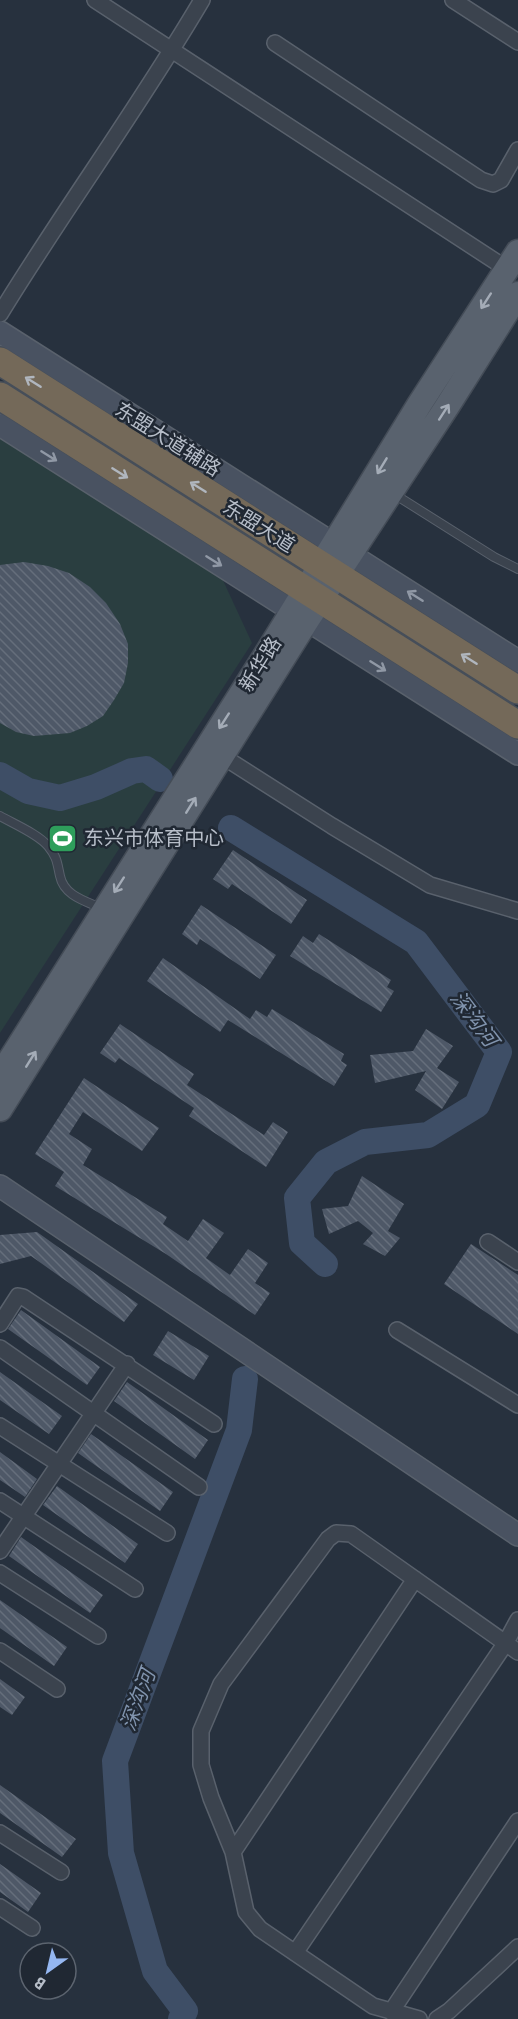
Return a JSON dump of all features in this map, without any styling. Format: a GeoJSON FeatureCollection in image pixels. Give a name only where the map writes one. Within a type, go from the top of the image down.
{"type":"FeatureCollection","features":[{"type":"Feature","properties":{"kind":"highway","name":"东盟大道"},"geometry":{"type":"LineString","coordinates":[[0,361],[336,560],[518,690]]}},
{"type":"Feature","properties":{"kind":"highway","name":"东盟大道"},"geometry":{"type":"LineString","coordinates":[[0,396],[307,605],[518,725]]}},
{"type":"Feature","properties":{"kind":"main road","name":"新华路"},"geometry":{"type":"LineString","coordinates":[[0,1076],[104,909],[336,560],[419,405],[512,261]]}},
{"type":"Feature","properties":{"kind":"main road","name":"新华路"},"geometry":{"type":"LineString","coordinates":[[336,560],[391,492],[517,297]]}},
{"type":"Feature","properties":{"kind":"main road","name":"新华路"},"geometry":{"type":"LineString","coordinates":[[0,1109],[222,756],[307,605]]}},
{"type":"Feature","properties":{"kind":"street"},"geometry":{"type":"LineString","coordinates":[[95,0],[512,261]]}},
{"type":"Feature","properties":{"kind":"street"},"geometry":{"type":"LineString","coordinates":[[0,314],[172,50],[202,0]]}},
{"type":"Feature","properties":{"kind":"street"},"geometry":{"type":"LineString","coordinates":[[453,0],[518,42]]}},
{"type":"Feature","properties":{"kind":"street"},"geometry":{"type":"LineString","coordinates":[[275,43],[481,180],[493,184],[501,180],[518,150]]}},
{"type":"Feature","properties":{"kind":"street","name":"东盟大道辅路"},"geometry":{"type":"LineString","coordinates":[[0,332],[336,560],[518,661]]}},
{"type":"Feature","properties":{"kind":"street"},"geometry":{"type":"LineString","coordinates":[[0,425],[307,605],[518,754]]}},
{"type":"Feature","properties":{"kind":"street"},"geometry":{"type":"LineString","coordinates":[[222,756],[430,885],[518,911]]}},
{"type":"Feature","properties":{"kind":"street"},"geometry":{"type":"LineString","coordinates":[[0,1186],[518,1535]]}},
{"type":"Feature","properties":{"kind":"street"},"geometry":{"type":"LineString","coordinates":[[488,1242],[518,1262]]}},
{"type":"Feature","properties":{"kind":"street"},"geometry":{"type":"LineString","coordinates":[[0,1324],[18,1296],[23,1297],[214,1424]]}},
{"type":"Feature","properties":{"kind":"street"},"geometry":{"type":"LineString","coordinates":[[397,1330],[518,1405]]}},
{"type":"Feature","properties":{"kind":"street"},"geometry":{"type":"LineString","coordinates":[[0,1348],[199,1487]]}},
{"type":"Feature","properties":{"kind":"street"},"geometry":{"type":"LineString","coordinates":[[0,1551],[127,1364]]}},
{"type":"Feature","properties":{"kind":"street"},"geometry":{"type":"LineString","coordinates":[[0,1426],[167,1533]]}},
{"type":"Feature","properties":{"kind":"street"},"geometry":{"type":"LineString","coordinates":[[0,1501],[135,1589]]}},
{"type":"Feature","properties":{"kind":"street"},"geometry":{"type":"LineString","coordinates":[[419,2019],[373,2006],[260,1929],[246,1912],[233,1852],[211,1798],[201,1765],[201,1731],[221,1684],[328,1539],[336,1533],[351,1534],[512,1648]]}},
{"type":"Feature","properties":{"kind":"street"},"geometry":{"type":"LineString","coordinates":[[0,1573],[98,1636]]}},
{"type":"Feature","properties":{"kind":"street"},"geometry":{"type":"LineString","coordinates":[[233,1852],[415,1579]]}},
{"type":"Feature","properties":{"kind":"street"},"geometry":{"type":"LineString","coordinates":[[295,1953],[512,1648],[518,1620]]}},
{"type":"Feature","properties":{"kind":"street"},"geometry":{"type":"LineString","coordinates":[[0,1651],[57,1689]]}},
{"type":"Feature","properties":{"kind":"street"},"geometry":{"type":"LineString","coordinates":[[391,2012],[518,1821]]}},
{"type":"Feature","properties":{"kind":"street"},"geometry":{"type":"LineString","coordinates":[[0,1833],[61,1872]]}},
{"type":"Feature","properties":{"kind":"street"},"geometry":{"type":"LineString","coordinates":[[0,1907],[32,1928]]}},
{"type":"Feature","properties":{"kind":"street"},"geometry":{"type":"LineString","coordinates":[[437,2019],[450,2011],[518,1947]]}},
{"type":"Feature","properties":{"kind":"lane"},"geometry":{"type":"LineString","coordinates":[[391,492],[494,558],[518,569]]}},
{"type":"Feature","properties":{"kind":"lane"},"geometry":{"type":"LineString","coordinates":[[0,816],[45,843],[60,866],[60,877],[67,890],[74,896],[104,909]]}},
{"type":"Feature","properties":{"kind":"green space","name":"东兴市体育中心"},"geometry":{"type":"Polygon","coordinates":[[[0,437],[221,576],[252,643],[0,1033],[0,437]]]}},
{"type":"Feature","properties":{"kind":"building"},"geometry":{"type":"Polygon","coordinates":[[[24,562],[48,566],[69,573],[90,587],[106,603],[120,624],[128,644],[128,663],[124,683],[114,700],[103,716],[70,733],[34,736],[16,732],[0,723],[0,565],[24,562]]]}},
{"type":"Feature","properties":{"kind":"building"},"geometry":{"type":"Polygon","coordinates":[[[233,850],[307,900],[291,924],[232,884],[228,889],[213,879],[233,850]]]}},
{"type":"Feature","properties":{"kind":"building"},"geometry":{"type":"Polygon","coordinates":[[[201,905],[276,955],[260,979],[200,939],[197,945],[182,934],[201,905]]]}},
{"type":"Feature","properties":{"kind":"building"},"geometry":{"type":"Polygon","coordinates":[[[319,934],[391,980],[387,987],[394,991],[381,1012],[290,956],[303,936],[313,943],[319,934]]]}},
{"type":"Feature","properties":{"kind":"building"},"geometry":{"type":"Polygon","coordinates":[[[163,958],[250,1019],[256,1010],[267,1017],[272,1009],[344,1054],[341,1061],[347,1065],[334,1086],[228,1020],[220,1032],[147,981],[163,958]]]}},
{"type":"Feature","properties":{"kind":"building"},"geometry":{"type":"Polygon","coordinates":[[[120,1024],[194,1074],[187,1085],[264,1135],[273,1122],[288,1132],[266,1167],[189,1116],[194,1108],[119,1058],[115,1063],[100,1053],[120,1024]]]}},
{"type":"Feature","properties":{"kind":"building"},"geometry":{"type":"Polygon","coordinates":[[[426,1029],[453,1046],[437,1068],[459,1082],[442,1109],[415,1090],[426,1071],[375,1083],[370,1055],[413,1051],[426,1029]]]}},
{"type":"Feature","properties":{"kind":"building"},"geometry":{"type":"Polygon","coordinates":[[[84,1078],[159,1128],[142,1151],[83,1112],[69,1134],[92,1149],[83,1165],[167,1217],[163,1224],[188,1241],[203,1219],[224,1233],[206,1258],[230,1275],[248,1249],[268,1263],[255,1283],[270,1293],[255,1315],[166,1254],[55,1186],[64,1172],[35,1154],[84,1078]]]}},
{"type":"Feature","properties":{"kind":"building"},"geometry":{"type":"Polygon","coordinates":[[[362,1176],[404,1204],[388,1231],[400,1238],[385,1256],[363,1244],[373,1233],[358,1221],[329,1234],[322,1209],[348,1206],[362,1176]]]}},
{"type":"Feature","properties":{"kind":"building"},"geometry":{"type":"Polygon","coordinates":[[[37,1232],[138,1304],[124,1322],[31,1256],[0,1264],[0,1235],[37,1232]]]}},
{"type":"Feature","properties":{"kind":"building"},"geometry":{"type":"Polygon","coordinates":[[[471,1244],[518,1275],[518,1334],[444,1284],[471,1244]]]}},
{"type":"Feature","properties":{"kind":"building"},"geometry":{"type":"Polygon","coordinates":[[[21,1310],[100,1367],[87,1385],[8,1329],[21,1310]]]}},
{"type":"Feature","properties":{"kind":"building"},"geometry":{"type":"Polygon","coordinates":[[[168,1331],[209,1356],[194,1380],[153,1355],[168,1331]]]}},
{"type":"Feature","properties":{"kind":"building"},"geometry":{"type":"Polygon","coordinates":[[[0,1372],[62,1416],[49,1434],[0,1400],[0,1372]]]}},
{"type":"Feature","properties":{"kind":"building"},"geometry":{"type":"Polygon","coordinates":[[[127,1382],[208,1440],[195,1459],[114,1401],[127,1382]]]}},
{"type":"Feature","properties":{"kind":"building"},"geometry":{"type":"Polygon","coordinates":[[[91,1434],[173,1492],[160,1511],[78,1453],[91,1434]]]}},
{"type":"Feature","properties":{"kind":"building"},"geometry":{"type":"Polygon","coordinates":[[[0,1452],[37,1479],[25,1497],[0,1480],[0,1452]]]}},
{"type":"Feature","properties":{"kind":"building"},"geometry":{"type":"Polygon","coordinates":[[[57,1486],[138,1544],[125,1563],[43,1505],[57,1486]]]}},
{"type":"Feature","properties":{"kind":"building"},"geometry":{"type":"Polygon","coordinates":[[[21,1537],[103,1595],[90,1613],[9,1556],[21,1537]]]}},
{"type":"Feature","properties":{"kind":"building"},"geometry":{"type":"Polygon","coordinates":[[[0,1600],[67,1647],[54,1666],[0,1628],[0,1600]]]}},
{"type":"Feature","properties":{"kind":"building"},"geometry":{"type":"Polygon","coordinates":[[[0,1679],[25,1697],[12,1715],[0,1707],[0,1679]]]}},
{"type":"Feature","properties":{"kind":"building"},"geometry":{"type":"Polygon","coordinates":[[[0,1785],[76,1839],[62,1857],[0,1813],[0,1785]]]}},
{"type":"Feature","properties":{"kind":"building"},"geometry":{"type":"Polygon","coordinates":[[[0,1864],[41,1893],[28,1912],[0,1892],[0,1864]]]}},
{"type":"Feature","properties":{"kind":"waterway","name":"深沟河"},"geometry":{"type":"LineString","coordinates":[[0,775],[28,791],[60,798],[96,787],[132,771],[146,769],[160,779]]}},
{"type":"Feature","properties":{"kind":"waterway","name":"深沟河"},"geometry":{"type":"LineString","coordinates":[[231,828],[416,942],[499,1052],[477,1105],[428,1135],[365,1142],[326,1162],[297,1198],[302,1243],[325,1264]]}},
{"type":"Feature","properties":{"kind":"waterway","name":"深沟河"},"geometry":{"type":"LineString","coordinates":[[181,2019],[185,2011],[155,1971],[121,1853],[115,1761],[239,1430],[245,1379]]}},
{"type":"Feature","properties":{"kind":"place","name":"东兴市体育中心"},"geometry":{"type":"Point","coordinates":[63,838]}}]}
